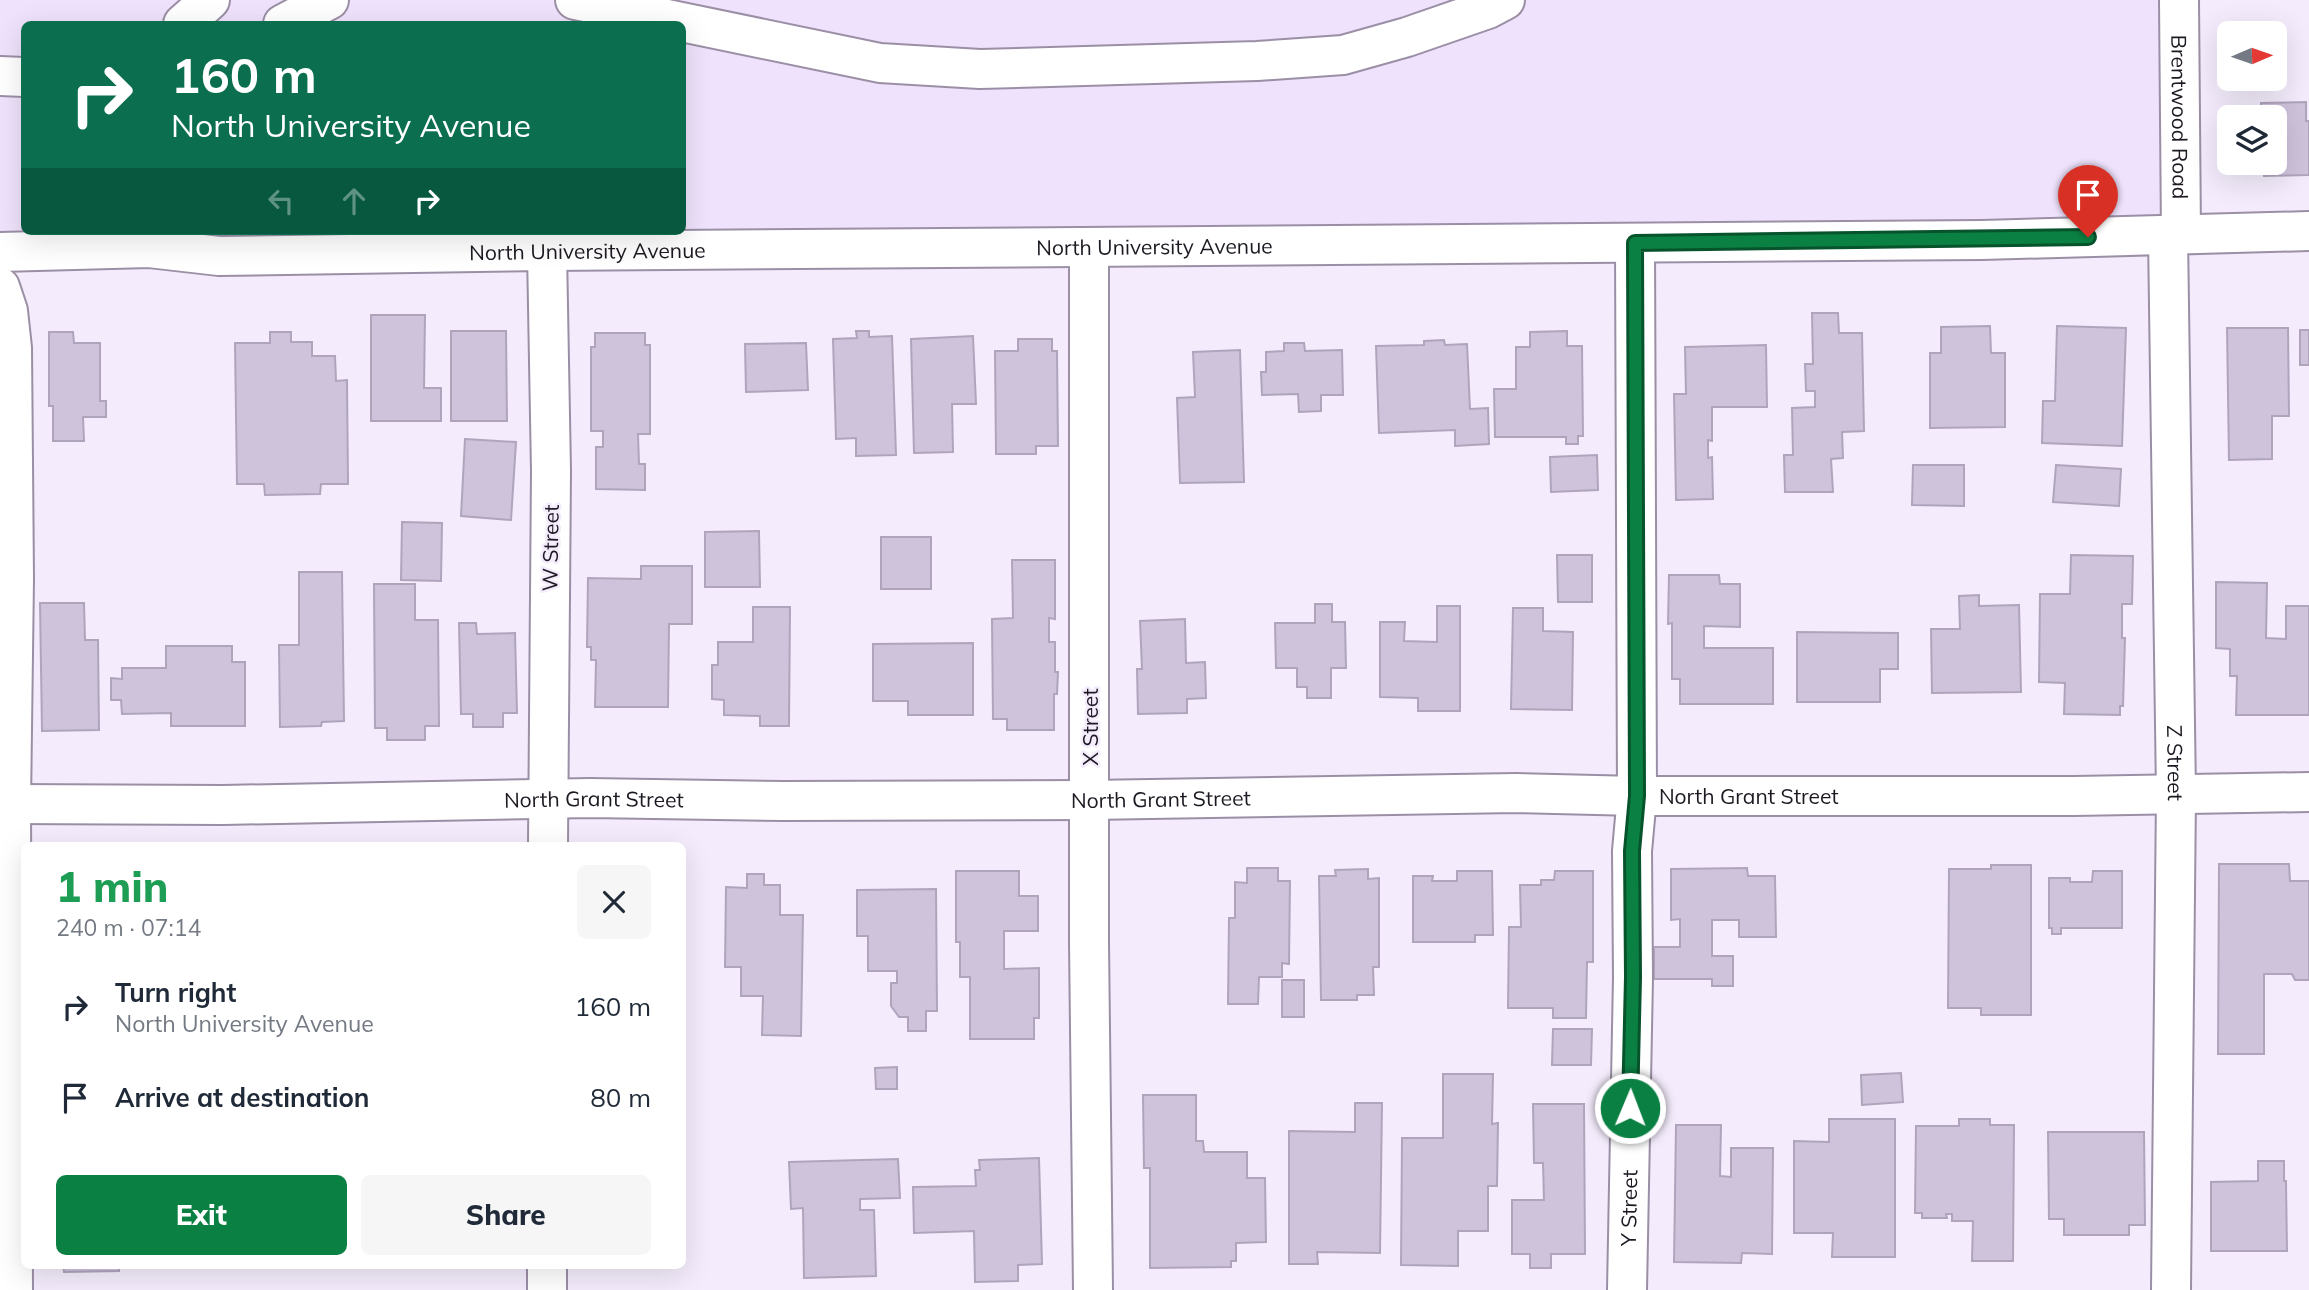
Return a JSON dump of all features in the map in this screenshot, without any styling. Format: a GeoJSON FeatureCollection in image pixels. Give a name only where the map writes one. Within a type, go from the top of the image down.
{"type":"FeatureCollection","features":[{"type":"Feature","properties":{"kind":"street"},"geometry":{"type":"LineString","coordinates":[[186,21],[210,0]]}},
{"type":"Feature","properties":{"kind":"street"},"geometry":{"type":"LineString","coordinates":[[289,21],[329,0]]}},
{"type":"Feature","properties":{"kind":"street"},"geometry":{"type":"LineString","coordinates":[[575,0],[677,21]]}},
{"type":"Feature","properties":{"kind":"street"},"geometry":{"type":"LineString","coordinates":[[686,23],[880,63],[980,69],[1257,61],[1343,55],[1407,37],[1488,9],[1505,0]]}},
{"type":"Feature","properties":{"kind":"street","name":"Brentwood Road"},"geometry":{"type":"LineString","coordinates":[[2174,236],[2179,0]]}},
{"type":"Feature","properties":{"kind":"street"},"geometry":{"type":"LineString","coordinates":[[0,76],[21,77]]}},
{"type":"Feature","properties":{"kind":"street","name":"North University Avenue"},"geometry":{"type":"LineString","coordinates":[[0,252],[149,240],[219,256],[1635,243],[2309,232]]}},
{"type":"Feature","properties":{"kind":"street","name":"Z Street"},"geometry":{"type":"LineString","coordinates":[[2171,1290],[2176,794],[2174,236]]}},
{"type":"Feature","properties":{"kind":"street","name":"Y Street"},"geometry":{"type":"LineString","coordinates":[[1627,1290],[1633,977],[1632,851],[1637,796],[1635,243]]}},
{"type":"Feature","properties":{"kind":"street","name":"X Street"},"geometry":{"type":"LineString","coordinates":[[1090,247],[1088,942],[1093,1290]]}},
{"type":"Feature","properties":{"kind":"street","name":"W Street"},"geometry":{"type":"LineString","coordinates":[[547,251],[551,471],[548,842]]}},
{"type":"Feature","properties":{"kind":"street"},"geometry":{"type":"LineString","coordinates":[[0,288],[8,311],[12,348],[13,1290]]}},
{"type":"Feature","properties":{"kind":"street","name":"North Grant Street"},"geometry":{"type":"LineString","coordinates":[[11,804],[223,804],[590,798],[783,801],[1090,800],[1516,793],[1637,796],[2309,792]]}},
{"type":"Feature","properties":{"kind":"street"},"geometry":{"type":"LineString","coordinates":[[547,1269],[547,1290]]}},
{"type":"Feature","properties":{"kind":"shaded area"},"geometry":{"type":"Polygon","coordinates":[[[0,0],[2179,0],[2181,235],[0,252],[0,0]]]}},
{"type":"Feature","properties":{"kind":"building"},"geometry":{"type":"Polygon","coordinates":[[[2306,102],[2306,121],[2309,121],[2309,175],[2264,176],[2287,175],[2287,105],[2261,103],[2306,102]]]}},
{"type":"Feature","properties":{"kind":"building"},"geometry":{"type":"Polygon","coordinates":[[[1812,313],[1838,313],[1839,333],[1862,333],[1864,431],[1842,432],[1843,458],[1831,459],[1833,492],[1785,492],[1784,455],[1793,455],[1792,408],[1815,407],[1815,391],[1806,391],[1805,364],[1813,364],[1812,313]]]}},
{"type":"Feature","properties":{"kind":"building"},"geometry":{"type":"Polygon","coordinates":[[[371,315],[425,315],[424,388],[441,388],[441,421],[371,421],[371,315]]]}},
{"type":"Feature","properties":{"kind":"building"},"geometry":{"type":"Polygon","coordinates":[[[1990,326],[1991,353],[2005,353],[2005,427],[1930,428],[1930,353],[1941,353],[1941,327],[1990,326]]]}},
{"type":"Feature","properties":{"kind":"building"},"geometry":{"type":"Polygon","coordinates":[[[2057,326],[2126,328],[2122,446],[2042,443],[2043,401],[2055,401],[2057,326]]]}},
{"type":"Feature","properties":{"kind":"building"},"geometry":{"type":"Polygon","coordinates":[[[2227,328],[2288,328],[2289,416],[2272,416],[2272,459],[2229,460],[2227,328]]]}},
{"type":"Feature","properties":{"kind":"building"},"geometry":{"type":"Polygon","coordinates":[[[2300,330],[2309,330],[2309,365],[2300,365],[2300,330]]]}},
{"type":"Feature","properties":{"kind":"building"},"geometry":{"type":"Polygon","coordinates":[[[451,331],[506,331],[507,421],[451,421],[451,331]]]}},
{"type":"Feature","properties":{"kind":"building"},"geometry":{"type":"Polygon","coordinates":[[[856,331],[869,331],[869,337],[892,336],[896,455],[856,456],[856,438],[836,439],[833,339],[857,338],[856,331]]]}},
{"type":"Feature","properties":{"kind":"building"},"geometry":{"type":"Polygon","coordinates":[[[1567,331],[1567,346],[1582,346],[1583,436],[1578,436],[1578,444],[1566,444],[1566,437],[1495,437],[1494,389],[1516,389],[1516,347],[1530,347],[1530,332],[1567,331]]]}},
{"type":"Feature","properties":{"kind":"building"},"geometry":{"type":"Polygon","coordinates":[[[49,332],[73,332],[74,343],[100,343],[100,401],[106,401],[106,417],[83,417],[84,441],[53,441],[53,406],[49,406],[49,332]]]}},
{"type":"Feature","properties":{"kind":"building"},"geometry":{"type":"Polygon","coordinates":[[[270,332],[291,332],[291,342],[312,342],[312,356],[335,356],[336,381],[347,380],[348,484],[321,484],[320,494],[265,495],[264,484],[237,484],[235,343],[270,343],[270,332]]]}},
{"type":"Feature","properties":{"kind":"building"},"geometry":{"type":"Polygon","coordinates":[[[595,333],[645,333],[645,345],[650,345],[650,434],[638,434],[639,464],[645,464],[645,490],[596,489],[596,447],[603,447],[603,431],[591,431],[591,347],[595,347],[595,333]]]}},
{"type":"Feature","properties":{"kind":"building"},"geometry":{"type":"Polygon","coordinates":[[[973,336],[976,404],[952,404],[953,452],[914,453],[911,339],[973,336]]]}},
{"type":"Feature","properties":{"kind":"building"},"geometry":{"type":"Polygon","coordinates":[[[1018,339],[1052,339],[1052,351],[1057,351],[1058,446],[1036,446],[1036,454],[996,454],[995,351],[1018,351],[1018,339]]]}},
{"type":"Feature","properties":{"kind":"building"},"geometry":{"type":"Polygon","coordinates":[[[1444,340],[1445,345],[1467,344],[1470,409],[1488,408],[1489,444],[1455,446],[1455,430],[1379,433],[1376,346],[1424,345],[1424,341],[1444,340]]]}},
{"type":"Feature","properties":{"kind":"building"},"geometry":{"type":"Polygon","coordinates":[[[806,343],[808,390],[746,392],[745,344],[806,343]]]}},
{"type":"Feature","properties":{"kind":"building"},"geometry":{"type":"Polygon","coordinates":[[[1284,343],[1304,343],[1305,351],[1342,350],[1343,395],[1321,395],[1321,411],[1299,412],[1298,394],[1262,395],[1261,372],[1266,372],[1266,352],[1284,351],[1284,343]]]}},
{"type":"Feature","properties":{"kind":"building"},"geometry":{"type":"Polygon","coordinates":[[[1766,345],[1767,407],[1712,407],[1712,441],[1708,440],[1708,458],[1712,457],[1713,499],[1676,500],[1674,394],[1686,394],[1685,347],[1766,345]]]}},
{"type":"Feature","properties":{"kind":"building"},"geometry":{"type":"Polygon","coordinates":[[[1240,350],[1244,482],[1180,483],[1177,398],[1195,397],[1193,352],[1240,350]]]}},
{"type":"Feature","properties":{"kind":"building"},"geometry":{"type":"Polygon","coordinates":[[[465,439],[516,442],[511,520],[461,516],[465,439]]]}},
{"type":"Feature","properties":{"kind":"building"},"geometry":{"type":"Polygon","coordinates":[[[1597,455],[1598,490],[1551,492],[1550,457],[1597,455]]]}},
{"type":"Feature","properties":{"kind":"building"},"geometry":{"type":"Polygon","coordinates":[[[1913,465],[1964,465],[1964,506],[1912,505],[1913,465]]]}},
{"type":"Feature","properties":{"kind":"building"},"geometry":{"type":"Polygon","coordinates":[[[2056,465],[2121,469],[2119,506],[2053,502],[2056,465]]]}},
{"type":"Feature","properties":{"kind":"building"},"geometry":{"type":"Polygon","coordinates":[[[402,522],[442,523],[441,581],[401,580],[402,522]]]}},
{"type":"Feature","properties":{"kind":"building"},"geometry":{"type":"Polygon","coordinates":[[[759,531],[760,587],[705,587],[705,532],[759,531]]]}},
{"type":"Feature","properties":{"kind":"building"},"geometry":{"type":"Polygon","coordinates":[[[881,537],[931,537],[931,589],[881,589],[881,537]]]}},
{"type":"Feature","properties":{"kind":"building"},"geometry":{"type":"Polygon","coordinates":[[[1557,555],[1592,555],[1592,602],[1558,602],[1557,555]]]}},
{"type":"Feature","properties":{"kind":"building"},"geometry":{"type":"Polygon","coordinates":[[[2071,555],[2133,556],[2132,604],[2122,604],[2122,638],[2125,638],[2123,706],[2120,706],[2120,715],[2064,714],[2065,683],[2039,682],[2040,594],[2070,594],[2071,555]]]}},
{"type":"Feature","properties":{"kind":"building"},"geometry":{"type":"Polygon","coordinates":[[[1012,560],[1055,560],[1055,619],[1049,618],[1049,642],[1055,642],[1055,672],[1058,672],[1057,694],[1054,694],[1054,730],[1007,730],[1007,719],[993,719],[992,619],[1013,618],[1012,560]]]}},
{"type":"Feature","properties":{"kind":"building"},"geometry":{"type":"Polygon","coordinates":[[[641,566],[692,566],[692,624],[669,624],[668,707],[595,707],[596,660],[591,660],[591,647],[587,647],[588,578],[641,579],[641,566]]]}},
{"type":"Feature","properties":{"kind":"building"},"geometry":{"type":"Polygon","coordinates":[[[299,572],[342,572],[344,721],[322,722],[321,726],[280,727],[279,645],[299,645],[299,572]]]}},
{"type":"Feature","properties":{"kind":"building"},"geometry":{"type":"Polygon","coordinates":[[[1669,575],[1719,575],[1720,584],[1740,584],[1740,627],[1704,626],[1704,648],[1773,648],[1773,704],[1680,704],[1680,679],[1672,679],[1672,623],[1668,624],[1669,575]]]}},
{"type":"Feature","properties":{"kind":"building"},"geometry":{"type":"Polygon","coordinates":[[[2216,582],[2267,583],[2266,638],[2286,639],[2286,606],[2309,606],[2309,715],[2236,715],[2237,676],[2230,676],[2230,649],[2216,648],[2216,582]]]}},
{"type":"Feature","properties":{"kind":"building"},"geometry":{"type":"Polygon","coordinates":[[[374,584],[415,584],[415,620],[438,620],[439,726],[425,726],[425,740],[387,740],[387,728],[375,728],[374,584]]]}},
{"type":"Feature","properties":{"kind":"building"},"geometry":{"type":"Polygon","coordinates":[[[1979,595],[1979,606],[2019,605],[2021,692],[1932,693],[1931,629],[1960,629],[1959,596],[1979,595]]]}},
{"type":"Feature","properties":{"kind":"building"},"geometry":{"type":"Polygon","coordinates":[[[40,603],[84,603],[85,640],[98,640],[99,730],[42,731],[40,603]]]}},
{"type":"Feature","properties":{"kind":"building"},"geometry":{"type":"Polygon","coordinates":[[[1315,604],[1332,604],[1332,622],[1345,622],[1346,668],[1331,668],[1331,698],[1307,698],[1307,687],[1297,687],[1297,668],[1276,668],[1275,623],[1315,623],[1315,604]]]}},
{"type":"Feature","properties":{"kind":"building"},"geometry":{"type":"Polygon","coordinates":[[[1437,606],[1460,606],[1460,711],[1418,711],[1418,698],[1380,697],[1380,622],[1405,622],[1404,641],[1437,642],[1437,606]]]}},
{"type":"Feature","properties":{"kind":"building"},"geometry":{"type":"Polygon","coordinates":[[[753,607],[790,607],[789,726],[760,726],[760,716],[724,715],[724,700],[712,699],[712,665],[718,665],[718,642],[753,642],[753,607]]]}},
{"type":"Feature","properties":{"kind":"building"},"geometry":{"type":"Polygon","coordinates":[[[1513,608],[1543,608],[1543,631],[1573,632],[1572,710],[1511,709],[1513,608]]]}},
{"type":"Feature","properties":{"kind":"building"},"geometry":{"type":"Polygon","coordinates":[[[1185,619],[1186,663],[1205,662],[1206,698],[1187,699],[1187,713],[1138,714],[1137,669],[1142,669],[1140,621],[1185,619]]]}},
{"type":"Feature","properties":{"kind":"building"},"geometry":{"type":"Polygon","coordinates":[[[459,623],[476,623],[477,634],[515,633],[517,713],[503,713],[503,727],[473,727],[473,714],[461,714],[459,623]]]}},
{"type":"Feature","properties":{"kind":"building"},"geometry":{"type":"Polygon","coordinates":[[[1797,632],[1898,633],[1898,669],[1880,669],[1880,702],[1797,702],[1797,632]]]}},
{"type":"Feature","properties":{"kind":"building"},"geometry":{"type":"Polygon","coordinates":[[[973,643],[973,715],[908,715],[908,701],[873,701],[873,644],[973,643]]]}},
{"type":"Feature","properties":{"kind":"building"},"geometry":{"type":"Polygon","coordinates":[[[166,646],[232,646],[232,662],[245,662],[245,726],[171,726],[171,713],[122,714],[121,700],[111,700],[111,678],[122,679],[122,668],[166,668],[166,646]]]}},
{"type":"Feature","properties":{"kind":"building"},"geometry":{"type":"Polygon","coordinates":[[[2219,864],[2289,864],[2290,881],[2309,881],[2309,980],[2295,980],[2292,974],[2264,974],[2264,1054],[2218,1054],[2219,864]]]}},
{"type":"Feature","properties":{"kind":"building"},"geometry":{"type":"Polygon","coordinates":[[[1991,865],[2031,865],[2031,1015],[1981,1015],[1981,1008],[1948,1008],[1949,869],[1991,869],[1991,865]]]}},
{"type":"Feature","properties":{"kind":"building"},"geometry":{"type":"Polygon","coordinates":[[[1247,868],[1278,868],[1278,881],[1290,881],[1289,964],[1282,963],[1282,977],[1259,977],[1258,1004],[1228,1004],[1229,918],[1235,918],[1235,882],[1247,883],[1247,868]]]}},
{"type":"Feature","properties":{"kind":"building"},"geometry":{"type":"Polygon","coordinates":[[[1747,868],[1748,876],[1775,876],[1776,937],[1739,937],[1739,920],[1712,920],[1712,956],[1733,956],[1733,986],[1712,986],[1712,979],[1654,979],[1654,947],[1680,947],[1680,919],[1671,920],[1671,869],[1747,868]]]}},
{"type":"Feature","properties":{"kind":"building"},"geometry":{"type":"Polygon","coordinates":[[[1368,869],[1368,879],[1379,878],[1379,967],[1373,967],[1374,995],[1357,995],[1357,1000],[1321,1000],[1319,876],[1336,876],[1335,870],[1368,869]]]}},
{"type":"Feature","properties":{"kind":"building"},"geometry":{"type":"Polygon","coordinates":[[[956,871],[1019,871],[1019,896],[1038,896],[1038,931],[1004,931],[1004,969],[1039,968],[1039,1018],[1034,1018],[1034,1039],[970,1039],[970,977],[960,977],[960,942],[956,942],[956,871]]]}},
{"type":"Feature","properties":{"kind":"building"},"geometry":{"type":"Polygon","coordinates":[[[1457,871],[1492,871],[1493,935],[1475,935],[1475,942],[1413,942],[1413,876],[1433,876],[1432,881],[1457,881],[1457,871]]]}},
{"type":"Feature","properties":{"kind":"building"},"geometry":{"type":"Polygon","coordinates":[[[1555,871],[1593,871],[1593,962],[1587,962],[1586,1018],[1553,1018],[1553,1008],[1508,1008],[1509,927],[1521,927],[1520,885],[1541,885],[1541,880],[1554,880],[1555,871]]]}},
{"type":"Feature","properties":{"kind":"building"},"geometry":{"type":"Polygon","coordinates":[[[2093,871],[2122,871],[2122,928],[2061,928],[2061,934],[2052,934],[2052,928],[2049,928],[2049,878],[2092,882],[2093,871]]]}},
{"type":"Feature","properties":{"kind":"building"},"geometry":{"type":"Polygon","coordinates":[[[747,874],[764,874],[764,885],[780,885],[780,915],[803,915],[801,1036],[762,1035],[763,996],[741,996],[741,967],[725,967],[726,887],[747,888],[747,874]]]}},
{"type":"Feature","properties":{"kind":"building"},"geometry":{"type":"Polygon","coordinates":[[[936,889],[937,1011],[926,1011],[926,1031],[908,1031],[908,1017],[899,1017],[891,1006],[891,983],[897,983],[897,971],[868,971],[868,936],[857,936],[857,890],[936,889]]]}},
{"type":"Feature","properties":{"kind":"building"},"geometry":{"type":"Polygon","coordinates":[[[1282,980],[1304,980],[1304,1017],[1282,1017],[1282,980]]]}},
{"type":"Feature","properties":{"kind":"building"},"geometry":{"type":"Polygon","coordinates":[[[1553,1029],[1592,1029],[1591,1065],[1552,1065],[1553,1029]]]}},
{"type":"Feature","properties":{"kind":"building"},"geometry":{"type":"Polygon","coordinates":[[[897,1067],[897,1089],[876,1089],[875,1068],[897,1067]]]}},
{"type":"Feature","properties":{"kind":"building"},"geometry":{"type":"Polygon","coordinates":[[[1901,1073],[1903,1102],[1862,1105],[1861,1075],[1901,1073]]]}},
{"type":"Feature","properties":{"kind":"building"},"geometry":{"type":"Polygon","coordinates":[[[1443,1074],[1493,1074],[1492,1124],[1498,1123],[1497,1186],[1488,1186],[1488,1231],[1458,1231],[1458,1266],[1401,1265],[1402,1138],[1443,1138],[1443,1074]]]}},
{"type":"Feature","properties":{"kind":"building"},"geometry":{"type":"Polygon","coordinates":[[[1143,1095],[1196,1095],[1196,1141],[1203,1141],[1204,1152],[1247,1152],[1247,1178],[1265,1178],[1266,1242],[1236,1243],[1236,1261],[1231,1261],[1231,1267],[1150,1268],[1150,1168],[1144,1168],[1143,1095]]]}},
{"type":"Feature","properties":{"kind":"building"},"geometry":{"type":"Polygon","coordinates":[[[1355,1103],[1382,1103],[1380,1253],[1317,1252],[1318,1264],[1289,1264],[1289,1131],[1355,1132],[1355,1103]]]}},
{"type":"Feature","properties":{"kind":"building"},"geometry":{"type":"Polygon","coordinates":[[[1533,1104],[1584,1104],[1585,1254],[1551,1254],[1551,1268],[1530,1268],[1530,1254],[1512,1254],[1512,1200],[1544,1200],[1543,1163],[1534,1163],[1533,1104]]]}},
{"type":"Feature","properties":{"kind":"building"},"geometry":{"type":"Polygon","coordinates":[[[1829,1119],[1895,1119],[1895,1257],[1832,1257],[1833,1233],[1794,1233],[1794,1141],[1829,1142],[1829,1119]]]}},
{"type":"Feature","properties":{"kind":"building"},"geometry":{"type":"Polygon","coordinates":[[[1959,1119],[1990,1119],[1990,1125],[2014,1125],[2013,1261],[1972,1261],[1973,1221],[1952,1221],[1952,1214],[1946,1214],[1947,1218],[1922,1218],[1922,1213],[1915,1213],[1916,1126],[1959,1126],[1959,1119]]]}},
{"type":"Feature","properties":{"kind":"building"},"geometry":{"type":"Polygon","coordinates":[[[1676,1125],[1721,1125],[1720,1176],[1731,1177],[1731,1148],[1773,1148],[1772,1254],[1742,1253],[1741,1263],[1674,1262],[1676,1125]]]}},
{"type":"Feature","properties":{"kind":"building"},"geometry":{"type":"Polygon","coordinates":[[[2048,1132],[2144,1132],[2145,1225],[2129,1225],[2129,1235],[2064,1235],[2064,1219],[2049,1219],[2048,1132]]]}},
{"type":"Feature","properties":{"kind":"building"},"geometry":{"type":"Polygon","coordinates":[[[1039,1158],[1042,1264],[1018,1265],[1018,1281],[975,1282],[974,1231],[914,1233],[913,1187],[976,1186],[975,1170],[980,1170],[979,1160],[1039,1158]]]}},
{"type":"Feature","properties":{"kind":"building"},"geometry":{"type":"Polygon","coordinates":[[[898,1159],[900,1198],[860,1199],[860,1210],[874,1210],[876,1276],[804,1278],[803,1208],[791,1209],[789,1162],[898,1159]]]}},
{"type":"Feature","properties":{"kind":"building"},"geometry":{"type":"Polygon","coordinates":[[[2258,1161],[2284,1161],[2287,1251],[2211,1251],[2211,1182],[2258,1181],[2258,1161]]]}},
{"type":"Feature","properties":{"kind":"building"},"geometry":{"type":"Polygon","coordinates":[[[64,1269],[119,1269],[119,1271],[64,1272],[64,1269]]]}},
{"type":"Feature","properties":{"kind":"route"},"geometry":{"type":"LineString","coordinates":[[1630,1108],[1632,851],[1637,796],[1635,243],[2088,237]]}}]}
